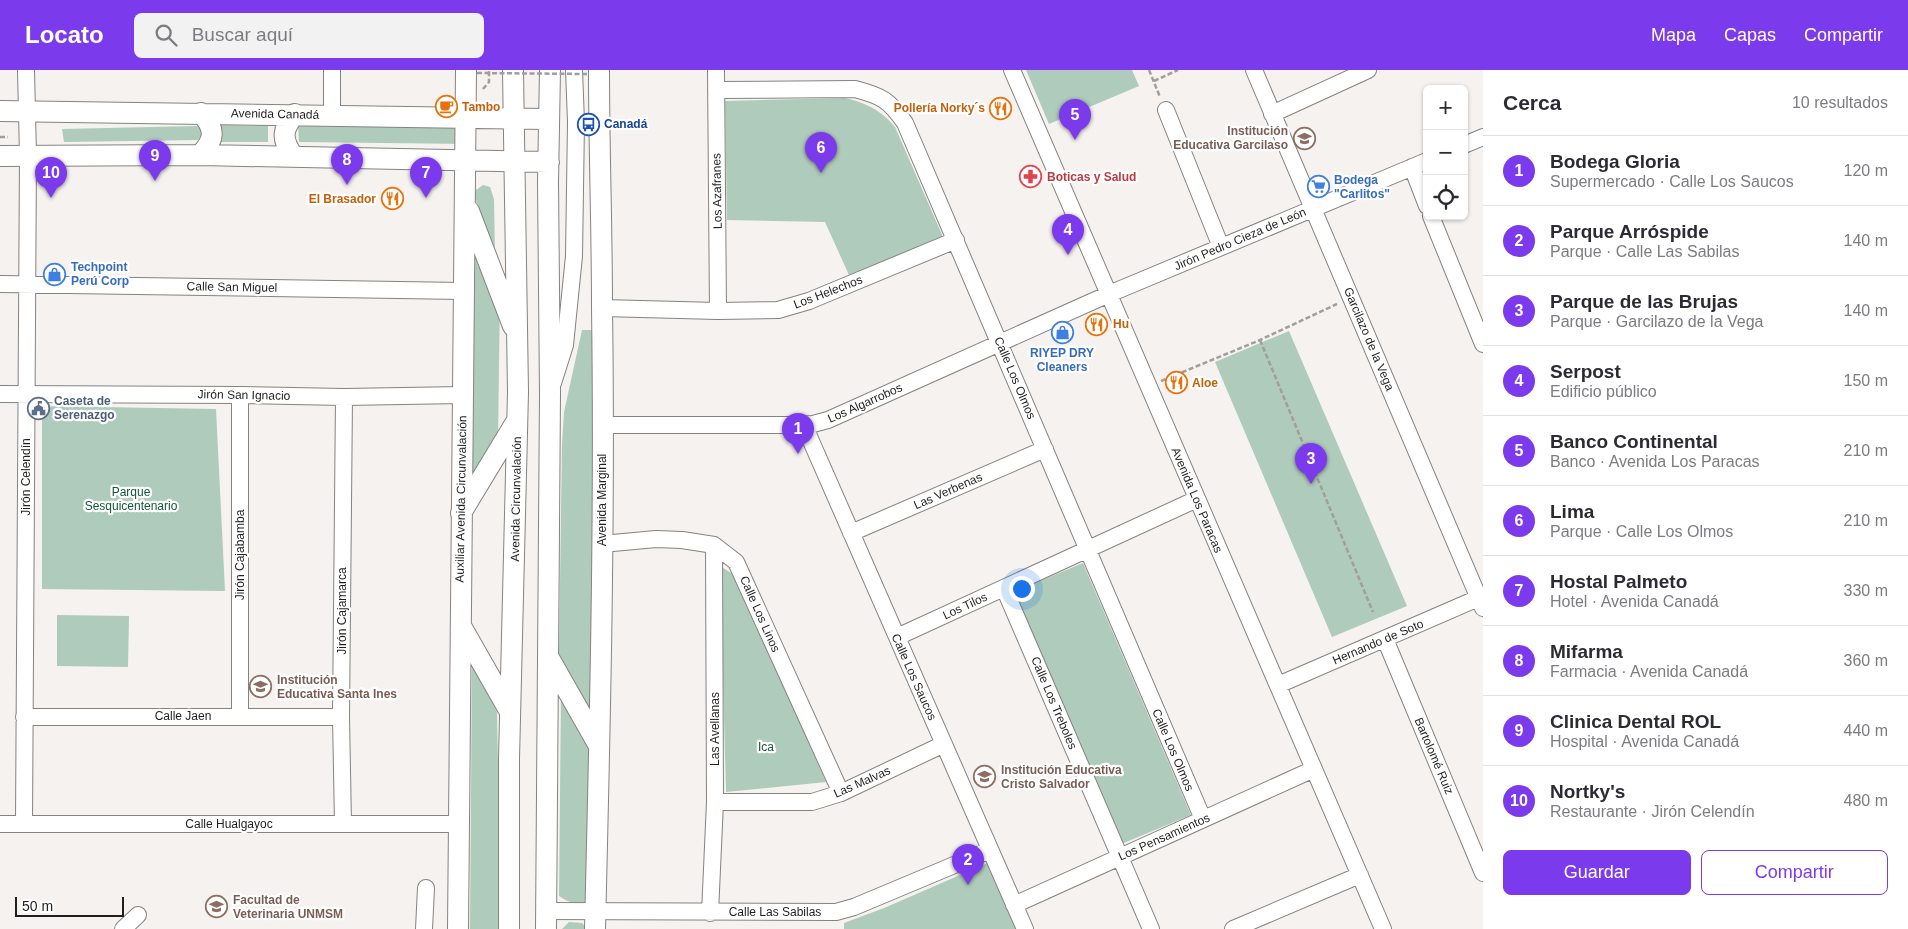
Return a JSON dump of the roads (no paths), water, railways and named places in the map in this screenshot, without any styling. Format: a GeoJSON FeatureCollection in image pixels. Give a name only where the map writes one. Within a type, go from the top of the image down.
{"type":"FeatureCollection","features":[{"type":"Feature","properties":{"kind":"main road","name":"Avenida Circunvalación"},"geometry":{"type":"LineString","coordinates":[[509,929],[511,712],[518,420],[513,70]]}},
{"type":"Feature","properties":{"kind":"main road"},"geometry":{"type":"LineString","coordinates":[[546,920],[550,392],[550,70]]}},
{"type":"Feature","properties":{"kind":"main road","name":"Avenida Marginal"},"geometry":{"type":"LineString","coordinates":[[587,71],[599,151],[602,308],[602,544],[596,920]]}},
{"type":"Feature","properties":{"kind":"main road","name":"Auxiliar Avenida Circunvalación"},"geometry":{"type":"LineString","coordinates":[[458,929],[464,161],[465,117],[471,72]]}},
{"type":"Feature","properties":{"kind":"main road","name":"Avenida Canadá"},"geometry":{"type":"LineString","coordinates":[[0,111],[549,118]]}},
{"type":"Feature","properties":{"kind":"main road"},"geometry":{"type":"LineString","coordinates":[[200,155],[209,146],[213,134],[210,122],[202,113]]}},
{"type":"Feature","properties":{"kind":"main road"},"geometry":{"type":"LineString","coordinates":[[293,156],[286,146],[284,134],[287,123],[295,114]]}},
{"type":"Feature","properties":{"kind":"main road"},"geometry":{"type":"LineString","coordinates":[[0,156],[293,156],[549,162]]}},
{"type":"Feature","properties":{"kind":"main road"},"geometry":{"type":"LineString","coordinates":[[464,200],[518,340]]}},
{"type":"Feature","properties":{"kind":"main road"},"geometry":{"type":"LineString","coordinates":[[461,513],[518,420]]}},
{"type":"Feature","properties":{"kind":"main road"},"geometry":{"type":"LineString","coordinates":[[460,624],[511,712]]}},
{"type":"Feature","properties":{"kind":"main road"},"geometry":{"type":"LineString","coordinates":[[548,656],[600,748]]}},
{"type":"Feature","properties":{"kind":"street","name":"Jirón Celendín"},"geometry":{"type":"LineString","coordinates":[[24,823],[28,156],[26,70]]}},
{"type":"Feature","properties":{"kind":"street"},"geometry":{"type":"LineString","coordinates":[[332,70],[332,115]]}},
{"type":"Feature","properties":{"kind":"street","name":"Los Azafranes"},"geometry":{"type":"LineString","coordinates":[[716,70],[718,311]]}},
{"type":"Feature","properties":{"kind":"street","name":"Avenida Los Paracas"},"geometry":{"type":"LineString","coordinates":[[1012,70],[1383,929]]}},
{"type":"Feature","properties":{"kind":"street","name":"Garcilazo de la Vega"},"geometry":{"type":"LineString","coordinates":[[1254,70],[1482,601]]}},
{"type":"Feature","properties":{"kind":"street"},"geometry":{"type":"LineString","coordinates":[[1272,114],[1368,70]]}},
{"type":"Feature","properties":{"kind":"street"},"geometry":{"type":"LineString","coordinates":[[550,392],[565,345],[574,256],[576,122],[587,71]]}},
{"type":"Feature","properties":{"kind":"street","name":"Calle Los Olmos"},"geometry":{"type":"LineString","coordinates":[[716,90],[855,89],[877,95],[893,106],[905,123],[1203,819]]}},
{"type":"Feature","properties":{"kind":"street"},"geometry":{"type":"LineString","coordinates":[[1166,110],[1221,247]]}},
{"type":"Feature","properties":{"kind":"street"},"geometry":{"type":"LineString","coordinates":[[1468,143],[1483,137]]}},
{"type":"Feature","properties":{"kind":"street"},"geometry":{"type":"LineString","coordinates":[[1419,164],[1423,185]]}},
{"type":"Feature","properties":{"kind":"street","name":"Jirón Pedro Cieza de León"},"geometry":{"type":"LineString","coordinates":[[1109,294],[1419,164]]}},
{"type":"Feature","properties":{"kind":"street"},"geometry":{"type":"LineString","coordinates":[[1433,220],[1483,344]]}},
{"type":"Feature","properties":{"kind":"street","name":"Los Helechos"},"geometry":{"type":"LineString","coordinates":[[602,308],[718,311],[778,310],[809,301],[956,240]]}},
{"type":"Feature","properties":{"kind":"street","name":"Calle San Miguel"},"geometry":{"type":"LineString","coordinates":[[0,284],[463,291]]}},
{"type":"Feature","properties":{"kind":"street","name":"Los Algarrobos"},"geometry":{"type":"LineString","coordinates":[[602,425],[804,425],[828,420],[1109,294]]}},
{"type":"Feature","properties":{"kind":"street","name":"Jirón San Ignacio"},"geometry":{"type":"LineString","coordinates":[[0,394],[344,397],[462,394]]}},
{"type":"Feature","properties":{"kind":"street","name":"Jirón Cajabamba"},"geometry":{"type":"LineString","coordinates":[[240,395],[240,716]]}},
{"type":"Feature","properties":{"kind":"street","name":"Jirón Cajamarca"},"geometry":{"type":"LineString","coordinates":[[343,824],[341,717],[344,397]]}},
{"type":"Feature","properties":{"kind":"street","name":"Calle Los Saucos"},"geometry":{"type":"LineString","coordinates":[[804,425],[1025,929]]}},
{"type":"Feature","properties":{"kind":"street","name":"Las Verbenas"},"geometry":{"type":"LineString","coordinates":[[851,533],[1045,449]]}},
{"type":"Feature","properties":{"kind":"street","name":"Los Tilos"},"geometry":{"type":"LineString","coordinates":[[897,637],[1197,499]]}},
{"type":"Feature","properties":{"kind":"street","name":"Calle Los Linos"},"geometry":{"type":"LineString","coordinates":[[602,544],[656,539],[682,540],[714,545],[736,562],[841,793]]}},
{"type":"Feature","properties":{"kind":"street","name":"Las Avellanas"},"geometry":{"type":"LineString","coordinates":[[710,913],[715,802],[714,545]]}},
{"type":"Feature","properties":{"kind":"street","name":"Calle Los Treboles"},"geometry":{"type":"LineString","coordinates":[[1004,588],[1151,929]]}},
{"type":"Feature","properties":{"kind":"street","name":"Hernando de Soto"},"geometry":{"type":"LineString","coordinates":[[1278,685],[1385,639],[1482,601]]}},
{"type":"Feature","properties":{"kind":"street","name":"Bartolomé Ruiz"},"geometry":{"type":"LineString","coordinates":[[1385,639],[1483,873]]}},
{"type":"Feature","properties":{"kind":"street","name":"Calle Jaen"},"geometry":{"type":"LineString","coordinates":[[24,717],[341,717]]}},
{"type":"Feature","properties":{"kind":"street","name":"Las Malvas"},"geometry":{"type":"LineString","coordinates":[[715,802],[812,802],[841,793],[944,744]]}},
{"type":"Feature","properties":{"kind":"street","name":"Los Pensamientos"},"geometry":{"type":"LineString","coordinates":[[1014,905],[1314,769]]}},
{"type":"Feature","properties":{"kind":"street","name":"Calle Hualgayoc"},"geometry":{"type":"LineString","coordinates":[[0,824],[458,824]]}},
{"type":"Feature","properties":{"kind":"street","name":"Calle Las Sabilas"},"geometry":{"type":"LineString","coordinates":[[546,920],[596,920],[710,913],[836,912],[854,907],[990,850]]}},
{"type":"Feature","properties":{"kind":"street"},"geometry":{"type":"LineString","coordinates":[[1233,929],[1360,875]]}},
{"type":"Feature","properties":{"kind":"street"},"geometry":{"type":"LineString","coordinates":[[424,929],[426,888]]}},
{"type":"Feature","properties":{"kind":"street"},"geometry":{"type":"LineString","coordinates":[[123,929],[138,915]]}},
{"type":"Feature","properties":{"kind":"place","name":"Tambo"},"geometry":{"type":"Point","coordinates":[446,107]}},
{"type":"Feature","properties":{"kind":"place","name":"Pollería Norky´s"},"geometry":{"type":"Point","coordinates":[1001,108]}},
{"type":"Feature","properties":{"kind":"place","name":"Canadá"},"geometry":{"type":"Point","coordinates":[588,124]}},
{"type":"Feature","properties":{"kind":"place","name":"Institución Educativa Garcilaso"},"geometry":{"type":"Point","coordinates":[1304,138]}},
{"type":"Feature","properties":{"kind":"place","name":"Banco Continental"},"geometry":{"type":"Point","coordinates":[1075,140]}},
{"type":"Feature","properties":{"kind":"place","name":"Lima"},"geometry":{"type":"Point","coordinates":[821,173]}},
{"type":"Feature","properties":{"kind":"place","name":"Boticas y Salud"},"geometry":{"type":"Point","coordinates":[1031,177]}},
{"type":"Feature","properties":{"kind":"place","name":"Clinica Dental ROL"},"geometry":{"type":"Point","coordinates":[155,181]}},
{"type":"Feature","properties":{"kind":"place","name":"Mifarma"},"geometry":{"type":"Point","coordinates":[347,185]}},
{"type":"Feature","properties":{"kind":"place","name":"Bodega \"Carlitos\""},"geometry":{"type":"Point","coordinates":[1318,187]}},
{"type":"Feature","properties":{"kind":"place","name":"Nortky's"},"geometry":{"type":"Point","coordinates":[51,198]}},
{"type":"Feature","properties":{"kind":"place","name":"Hostal Palmeto"},"geometry":{"type":"Point","coordinates":[426,198]}},
{"type":"Feature","properties":{"kind":"place","name":"El Brasador"},"geometry":{"type":"Point","coordinates":[392,199]}},
{"type":"Feature","properties":{"kind":"place","name":"Serpost"},"geometry":{"type":"Point","coordinates":[1068,255]}},
{"type":"Feature","properties":{"kind":"place","name":"Techpoint Perú Corp"},"geometry":{"type":"Point","coordinates":[55,274]}},
{"type":"Feature","properties":{"kind":"place","name":"Hu"},"geometry":{"type":"Point","coordinates":[1097,324]}},
{"type":"Feature","properties":{"kind":"place","name":"RIYEP DRY Cleaners"},"geometry":{"type":"Point","coordinates":[1062,332]}},
{"type":"Feature","properties":{"kind":"place","name":"Aloe"},"geometry":{"type":"Point","coordinates":[1176,383]}},
{"type":"Feature","properties":{"kind":"place","name":"Caseta de Serenazgo"},"geometry":{"type":"Point","coordinates":[38,408]}},
{"type":"Feature","properties":{"kind":"place","name":"Bodega Gloria"},"geometry":{"type":"Point","coordinates":[798,454]}},
{"type":"Feature","properties":{"kind":"place","name":"Parque de las Brujas"},"geometry":{"type":"Point","coordinates":[1311,484]}},
{"type":"Feature","properties":{"kind":"place","name":"Institución Educativa Santa Ines"},"geometry":{"type":"Point","coordinates":[261,687]}},
{"type":"Feature","properties":{"kind":"place","name":"Institución Educativa Cristo Salvador"},"geometry":{"type":"Point","coordinates":[985,777]}},
{"type":"Feature","properties":{"kind":"place","name":"Parque Arróspide"},"geometry":{"type":"Point","coordinates":[968,885]}},
{"type":"Feature","properties":{"kind":"place","name":"Facultad de Veterinaria UNMSM"},"geometry":{"type":"Point","coordinates":[217,907]}},
{"type":"Feature","properties":{"kind":"park label","name":"Parque Sesquicentenario"},"geometry":{"type":"Point","coordinates":[131,499]}},
{"type":"Feature","properties":{"kind":"park label","name":"Ica"},"geometry":{"type":"Point","coordinates":[766,747]}}]}
